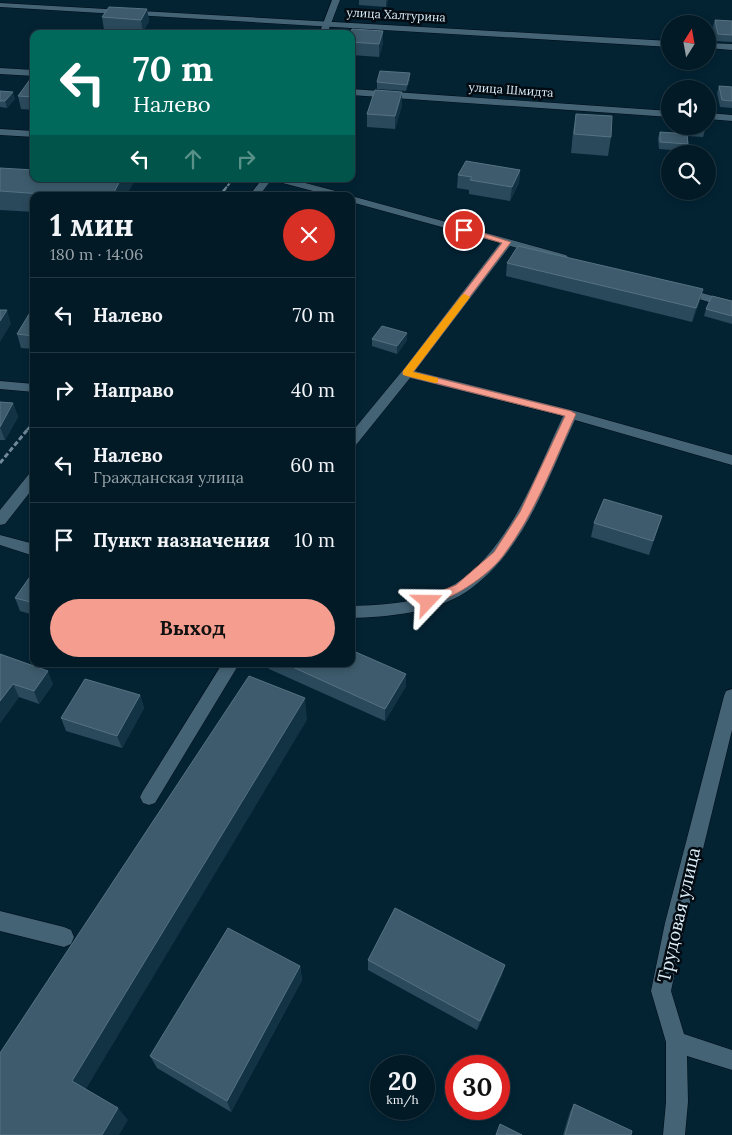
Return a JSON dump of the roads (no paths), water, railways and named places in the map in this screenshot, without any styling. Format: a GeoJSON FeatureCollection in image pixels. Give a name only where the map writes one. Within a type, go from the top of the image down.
{"type":"FeatureCollection","features":[{"type":"Feature","properties":{"kind":"street"},"geometry":{"type":"LineString","coordinates":[[324,30],[336,0]]}},
{"type":"Feature","properties":{"kind":"street","name":"улица Халтурина"},"geometry":{"type":"LineString","coordinates":[[0,5],[661,43]]}},
{"type":"Feature","properties":{"kind":"street"},"geometry":{"type":"LineString","coordinates":[[716,47],[732,48]]}},
{"type":"Feature","properties":{"kind":"street"},"geometry":{"type":"LineString","coordinates":[[0,71],[30,73]]}},
{"type":"Feature","properties":{"kind":"street","name":"улица Шмидта"},"geometry":{"type":"LineString","coordinates":[[355,92],[661,113]]}},
{"type":"Feature","properties":{"kind":"street"},"geometry":{"type":"LineString","coordinates":[[716,117],[732,118]]}},
{"type":"Feature","properties":{"kind":"street"},"geometry":{"type":"LineString","coordinates":[[0,132],[30,134]]}},
{"type":"Feature","properties":{"kind":"street"},"geometry":{"type":"LineString","coordinates":[[257,192],[265,182]]}},
{"type":"Feature","properties":{"kind":"street"},"geometry":{"type":"LineString","coordinates":[[290,182],[328,192]]}},
{"type":"Feature","properties":{"kind":"street"},"geometry":{"type":"LineString","coordinates":[[355,200],[572,260]]}},
{"type":"Feature","properties":{"kind":"street"},"geometry":{"type":"LineString","coordinates":[[355,437],[407,373],[507,242]]}},
{"type":"Feature","properties":{"kind":"street"},"geometry":{"type":"LineString","coordinates":[[676,289],[732,305]]}},
{"type":"Feature","properties":{"kind":"street"},"geometry":{"type":"LineString","coordinates":[[407,373],[571,414],[732,460]]}},
{"type":"Feature","properties":{"kind":"street"},"geometry":{"type":"LineString","coordinates":[[0,384],[30,388]]}},
{"type":"Feature","properties":{"kind":"street"},"geometry":{"type":"LineString","coordinates":[[355,612],[388,611],[428,602],[460,588],[498,555],[525,513],[571,414]]}},
{"type":"Feature","properties":{"kind":"street"},"geometry":{"type":"LineString","coordinates":[[0,520],[30,482]]}},
{"type":"Feature","properties":{"kind":"street"},"geometry":{"type":"LineString","coordinates":[[0,540],[30,549]]}},
{"type":"Feature","properties":{"kind":"street"},"geometry":{"type":"LineString","coordinates":[[149,797],[229,667]]}},
{"type":"Feature","properties":{"kind":"street","name":"Трудовая улица"},"geometry":{"type":"LineString","coordinates":[[674,1135],[677,1102],[676,1042],[661,991],[675,923],[732,696]]}},
{"type":"Feature","properties":{"kind":"street"},"geometry":{"type":"LineString","coordinates":[[0,921],[64,937]]}},
{"type":"Feature","properties":{"kind":"street"},"geometry":{"type":"LineString","coordinates":[[676,1042],[732,1060]]}}]}
